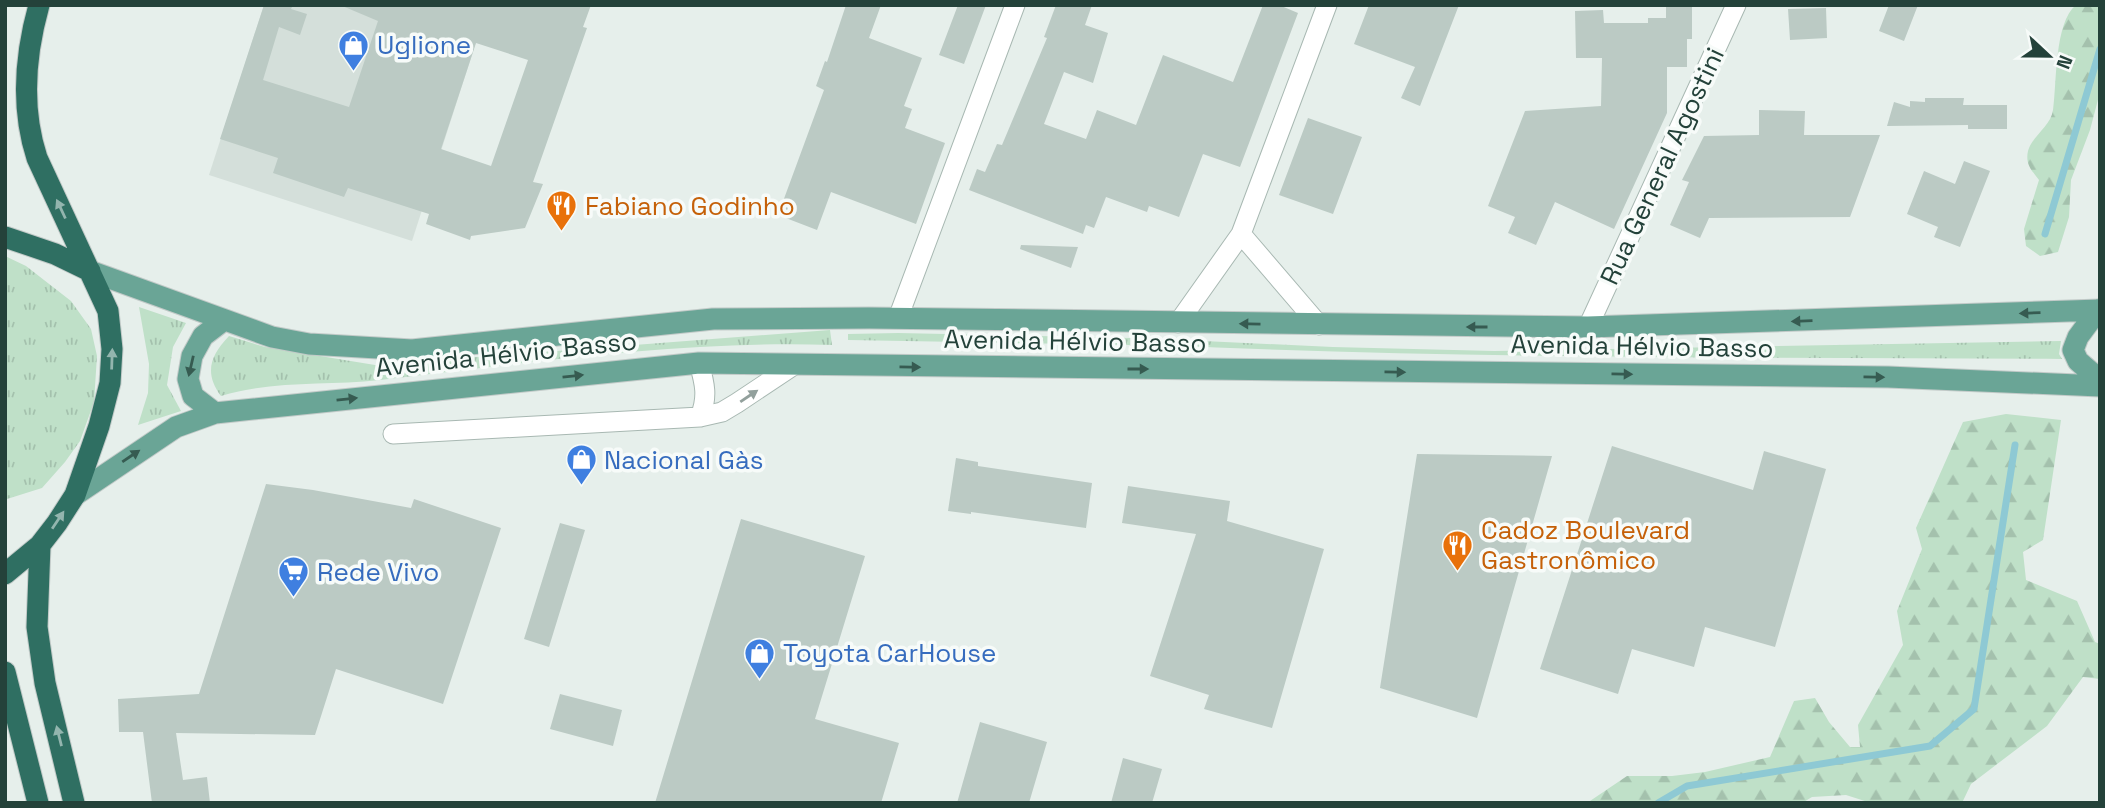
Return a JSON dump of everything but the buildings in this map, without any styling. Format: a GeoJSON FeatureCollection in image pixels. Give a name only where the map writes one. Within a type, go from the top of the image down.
{"type":"FeatureCollection","features":[{"type":"Feature","properties":{"kind":"highway"},"geometry":{"type":"LineString","coordinates":[[5,574],[40,545],[75,495],[99,426],[110,383],[112,349],[107,311],[37,158],[30,136],[26,76],[39,5]]}},
{"type":"Feature","properties":{"kind":"highway"},"geometry":{"type":"LineString","coordinates":[[5,237],[55,254],[90,271]]}},
{"type":"Feature","properties":{"kind":"highway"},"geometry":{"type":"LineString","coordinates":[[40,545],[37,627],[46,683],[74,803]]}},
{"type":"Feature","properties":{"kind":"highway"},"geometry":{"type":"LineString","coordinates":[[5,672],[38,803]]}},
{"type":"Feature","properties":{"kind":"main road","name":"Avenida Hélvio Basso"},"geometry":{"type":"LineString","coordinates":[[90,271],[272,337],[309,344],[412,350],[713,319],[898,318],[1588,327],[2099,310]]}},
{"type":"Feature","properties":{"kind":"main road"},"geometry":{"type":"LineString","coordinates":[[2099,310],[2078,337],[2073,350],[2078,361],[2100,380]]}},
{"type":"Feature","properties":{"kind":"main road"},"geometry":{"type":"LineString","coordinates":[[215,412],[193,396],[188,379],[192,356],[203,336],[224,320]]}},
{"type":"Feature","properties":{"kind":"main road","name":"Avenida Hélvio Basso"},"geometry":{"type":"LineString","coordinates":[[75,495],[176,427],[215,412],[699,363],[1901,377],[2100,386]]}},
{"type":"Feature","properties":{"kind":"street"},"geometry":{"type":"LineString","coordinates":[[898,318],[1015,5]]}},
{"type":"Feature","properties":{"kind":"street"},"geometry":{"type":"LineString","coordinates":[[1178,323],[1241,234],[1327,5]]}},
{"type":"Feature","properties":{"kind":"street","name":"Rua General Agostini"},"geometry":{"type":"LineString","coordinates":[[1588,327],[1736,5]]}},
{"type":"Feature","properties":{"kind":"street"},"geometry":{"type":"LineString","coordinates":[[1241,234],[1319,325]]}},
{"type":"Feature","properties":{"kind":"street"},"geometry":{"type":"LineString","coordinates":[[699,363],[706,387],[705,404],[700,417]]}},
{"type":"Feature","properties":{"kind":"street"},"geometry":{"type":"LineString","coordinates":[[393,434],[700,417],[722,412],[794,365]]}},
{"type":"Feature","properties":{"kind":"shaded area","name":"Uglione"},"geometry":{"type":"Polygon","coordinates":[[[264,5],[488,5],[412,241],[209,175],[264,5]]]}},
{"type":"Feature","properties":{"kind":"green space"},"geometry":{"type":"Polygon","coordinates":[[[2076,5],[2100,5],[2100,92],[2090,130],[2071,180],[2069,217],[2058,252],[2040,256],[2026,246],[2024,229],[2039,180],[2030,167],[2027,156],[2033,141],[2052,116],[2060,39],[2069,14],[2076,5]]]}},
{"type":"Feature","properties":{"kind":"green space"},"geometry":{"type":"Polygon","coordinates":[[[5,256],[26,266],[71,301],[91,329],[97,356],[94,402],[80,441],[42,488],[7,499],[5,481],[5,256]]]}},
{"type":"Feature","properties":{"kind":"green space"},"geometry":{"type":"Polygon","coordinates":[[[139,307],[186,323],[173,347],[167,385],[181,411],[138,425],[148,393],[149,364],[139,307]]]}},
{"type":"Feature","properties":{"kind":"green space"},"geometry":{"type":"Polygon","coordinates":[[[830,330],[832,345],[775,344],[662,349],[360,382],[280,385],[221,396],[212,380],[211,372],[217,351],[229,336],[265,347],[375,365],[830,330]]]}},
{"type":"Feature","properties":{"kind":"green space"},"geometry":{"type":"Polygon","coordinates":[[[848,334],[1130,338],[1130,345],[848,340],[848,334]]]}},
{"type":"Feature","properties":{"kind":"green space"},"geometry":{"type":"Polygon","coordinates":[[[1161,339],[1494,351],[2061,341],[2059,354],[2062,359],[1386,353],[1161,345],[1161,339]]]}},
{"type":"Feature","properties":{"kind":"green space"},"geometry":{"type":"Polygon","coordinates":[[[2006,414],[2061,420],[2043,540],[2023,552],[2026,580],[2077,601],[2095,642],[2100,644],[2100,679],[2083,677],[2047,726],[1971,784],[1962,803],[1871,803],[1846,795],[1812,797],[1802,803],[1587,803],[1627,776],[1672,776],[1705,772],[1770,757],[1794,701],[1815,698],[1829,722],[1850,747],[1860,747],[1858,725],[1903,645],[1897,611],[1922,549],[1916,528],[1963,422],[2006,414]]]}},
{"type":"Feature","properties":{"kind":"waterway"},"geometry":{"type":"LineString","coordinates":[[2045,234],[2100,49]]}},
{"type":"Feature","properties":{"kind":"waterway"},"geometry":{"type":"LineString","coordinates":[[1658,803],[1687,786],[1930,746],[1974,709],[2015,445]]}},
{"type":"Feature","properties":{"kind":"place","name":"Uglione"},"geometry":{"type":"Point","coordinates":[354,72]}},
{"type":"Feature","properties":{"kind":"place","name":"Fabiano Godinho"},"geometry":{"type":"Point","coordinates":[562,233]}},
{"type":"Feature","properties":{"kind":"place","name":"Nacional Gàs"},"geometry":{"type":"Point","coordinates":[581,487]}},
{"type":"Feature","properties":{"kind":"place","name":"Cadoz Boulevard Gastronômico"},"geometry":{"type":"Point","coordinates":[1458,572]}},
{"type":"Feature","properties":{"kind":"place","name":"Rede Vivo"},"geometry":{"type":"Point","coordinates":[294,599]}},
{"type":"Feature","properties":{"kind":"place","name":"Toyota CarHouse"},"geometry":{"type":"Point","coordinates":[760,680]}}]}
